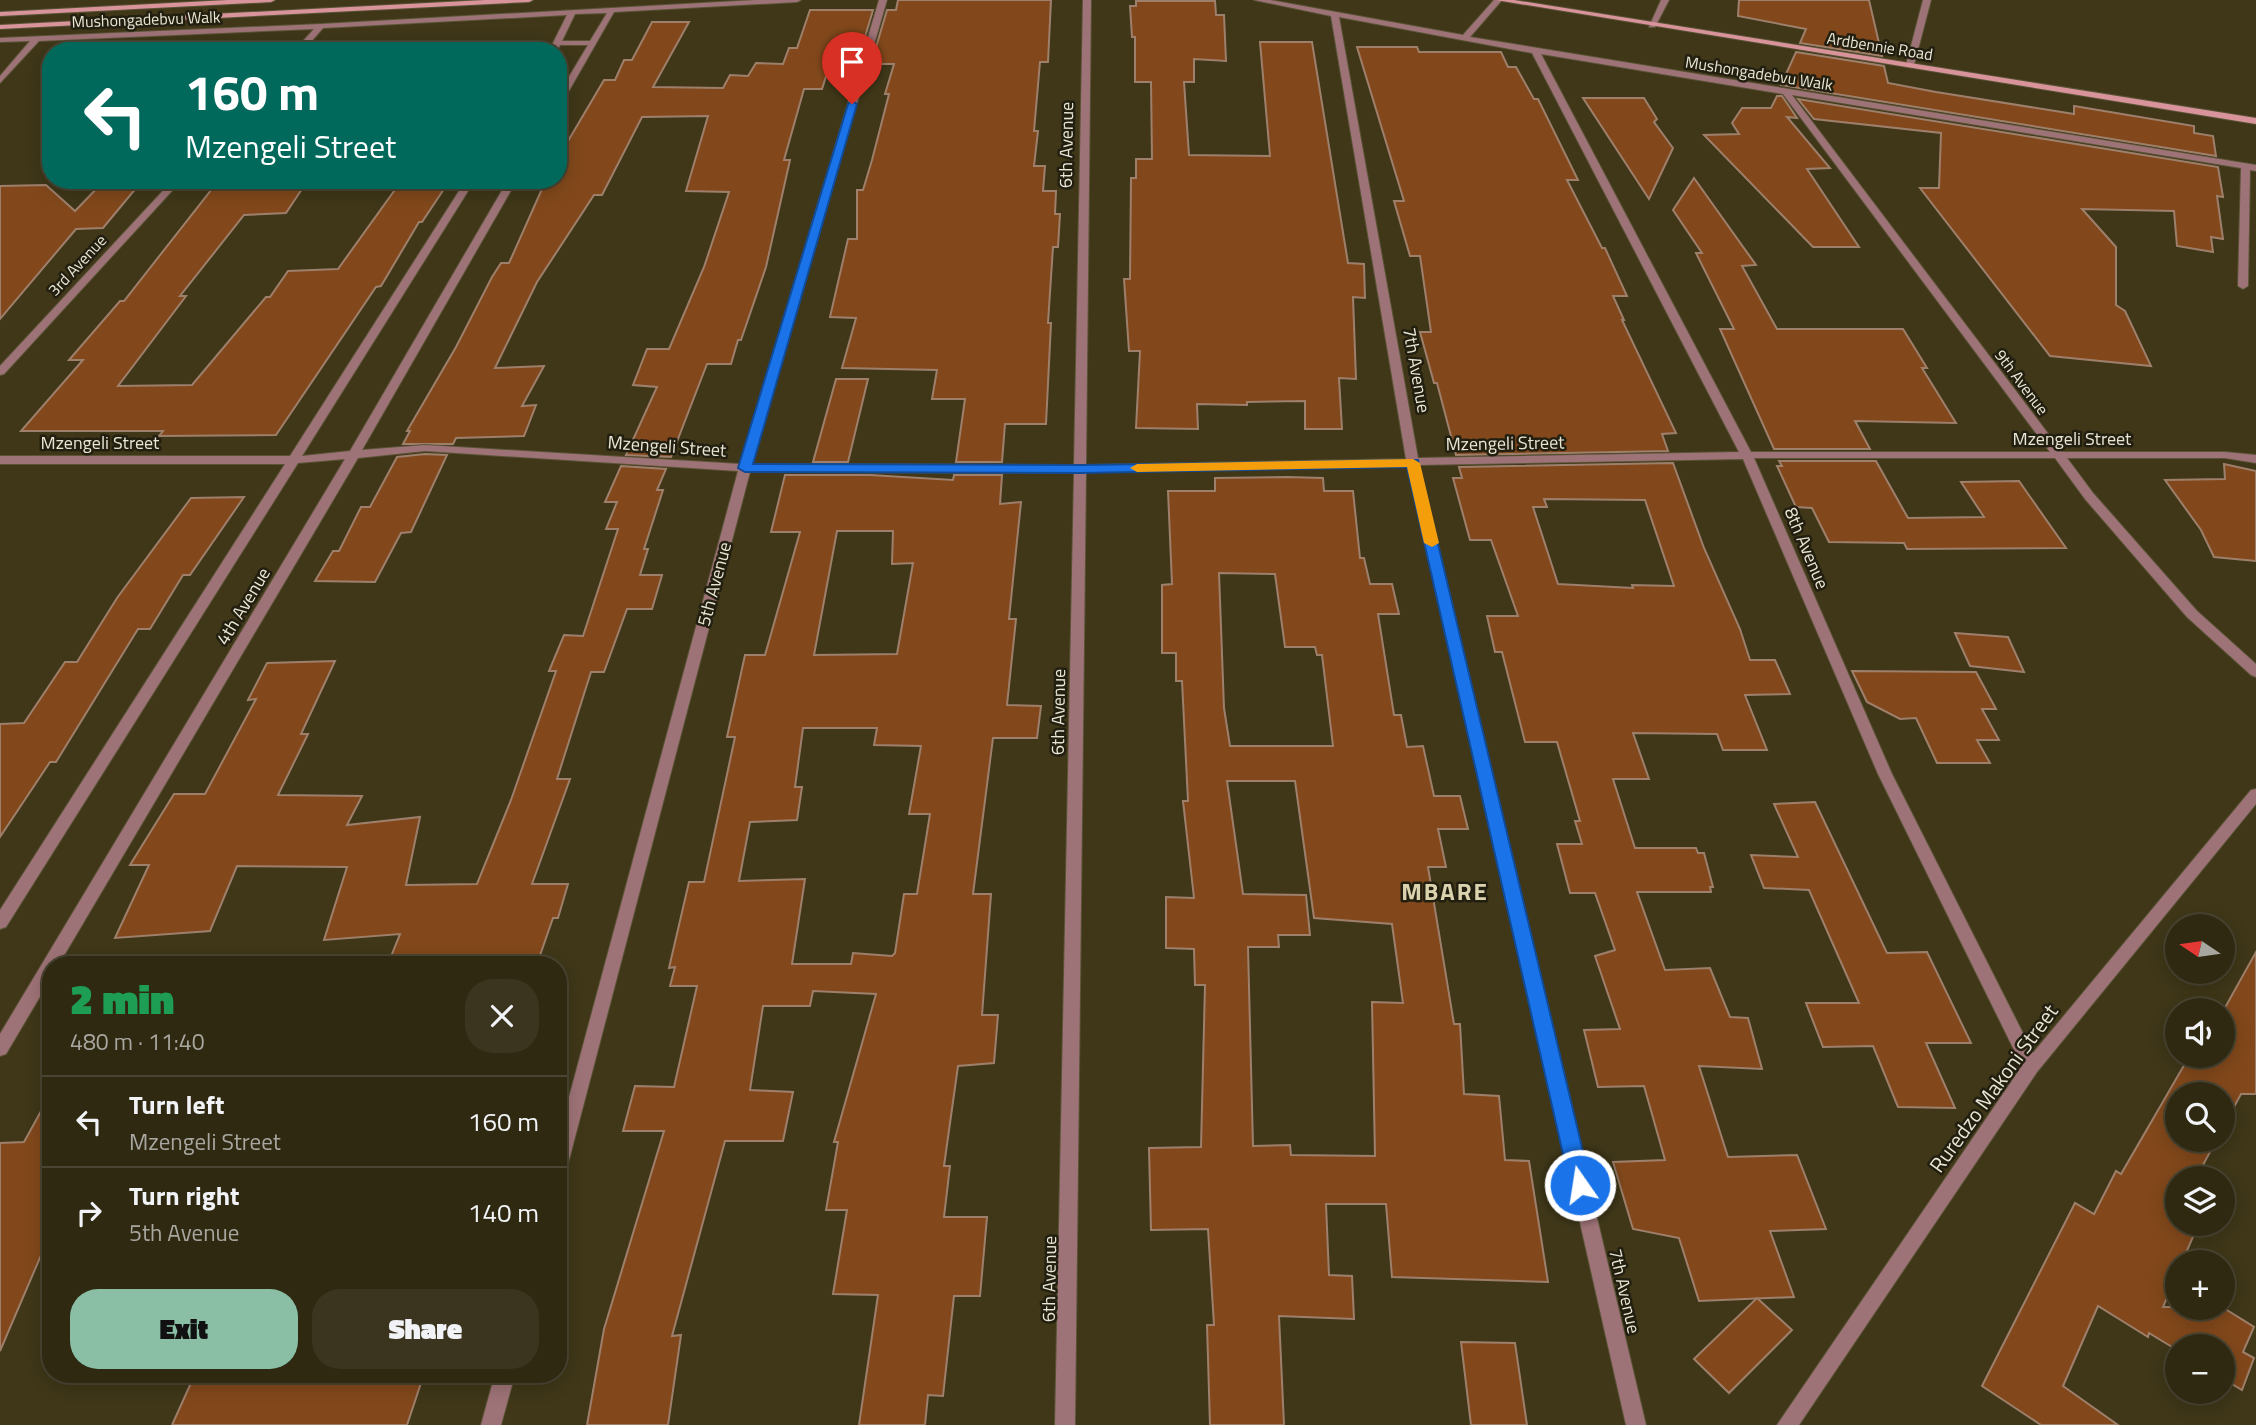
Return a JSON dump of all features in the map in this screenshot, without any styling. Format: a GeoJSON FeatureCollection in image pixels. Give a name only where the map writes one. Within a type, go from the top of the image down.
{"type":"FeatureCollection","features":[{"type":"Feature","properties":{"kind":"main road"},"geometry":{"type":"LineString","coordinates":[[0,14],[271,0]]}},
{"type":"Feature","properties":{"kind":"main road"},"geometry":{"type":"LineString","coordinates":[[0,27],[529,0]]}},
{"type":"Feature","properties":{"kind":"main road","name":"Ardbennie Road"},"geometry":{"type":"LineString","coordinates":[[1499,0],[2256,121]]}},
{"type":"Feature","properties":{"kind":"street","name":"Mushongadebvu Walk"},"geometry":{"type":"LineString","coordinates":[[0,40],[321,26],[797,0]]}},
{"type":"Feature","properties":{"kind":"street","name":"5th Avenue"},"geometry":{"type":"LineString","coordinates":[[567,1139],[745,468],[883,0]]}},
{"type":"Feature","properties":{"kind":"street","name":"6th Avenue"},"geometry":{"type":"LineString","coordinates":[[1065,1425],[1087,0]]}},
{"type":"Feature","properties":{"kind":"street","name":"Mushongadebvu Walk"},"geometry":{"type":"LineString","coordinates":[[1258,0],[1535,51],[2251,167]]}},
{"type":"Feature","properties":{"kind":"street"},"geometry":{"type":"LineString","coordinates":[[1466,37],[1499,0]]}},
{"type":"Feature","properties":{"kind":"street"},"geometry":{"type":"LineString","coordinates":[[1652,25],[1665,0]]}},
{"type":"Feature","properties":{"kind":"street"},"geometry":{"type":"LineString","coordinates":[[1910,65],[1927,0]]}},
{"type":"Feature","properties":{"kind":"street"},"geometry":{"type":"LineString","coordinates":[[567,88],[612,10]]}},
{"type":"Feature","properties":{"kind":"street"},"geometry":{"type":"LineString","coordinates":[[557,42],[572,12]]}},
{"type":"Feature","properties":{"kind":"street","name":"7th Avenue"},"geometry":{"type":"LineString","coordinates":[[1335,15],[1413,463],[1636,1425]]}},
{"type":"Feature","properties":{"kind":"street"},"geometry":{"type":"LineString","coordinates":[[306,42],[321,26]]}},
{"type":"Feature","properties":{"kind":"street"},"geometry":{"type":"LineString","coordinates":[[0,81],[37,38]]}},
{"type":"Feature","properties":{"kind":"street"},"geometry":{"type":"LineString","coordinates":[[567,46],[593,43]]}},
{"type":"Feature","properties":{"kind":"street","name":"8th Avenue"},"geometry":{"type":"LineString","coordinates":[[1535,51],[1747,456],[1885,774],[2031,1067]]}},
{"type":"Feature","properties":{"kind":"street","name":"9th Avenue"},"geometry":{"type":"LineString","coordinates":[[1785,91],[2089,496],[2192,614],[2256,672]]}},
{"type":"Feature","properties":{"kind":"street"},"geometry":{"type":"LineString","coordinates":[[2244,286],[2251,167]]}},
{"type":"Feature","properties":{"kind":"street","name":"3rd Avenue"},"geometry":{"type":"LineString","coordinates":[[0,372],[170,189]]}},
{"type":"Feature","properties":{"kind":"street","name":"4th Avenue"},"geometry":{"type":"LineString","coordinates":[[0,923],[465,189]]}},
{"type":"Feature","properties":{"kind":"street","name":"4th Avenue"},"geometry":{"type":"LineString","coordinates":[[55,956],[354,454],[508,189]]}},
{"type":"Feature","properties":{"kind":"street","name":"Mzengeli Street"},"geometry":{"type":"LineString","coordinates":[[0,460],[294,460],[394,449],[443,448],[745,468],[1081,469],[1747,456],[2225,455],[2256,459]]}},
{"type":"Feature","properties":{"kind":"street","name":"Ruredzo Makoni Street"},"geometry":{"type":"LineString","coordinates":[[1787,1425],[2031,1067],[2256,794]]}},
{"type":"Feature","properties":{"kind":"street","name":"4th Avenue"},"geometry":{"type":"LineString","coordinates":[[0,1049],[42,978]]}},
{"type":"Feature","properties":{"kind":"street"},"geometry":{"type":"LineString","coordinates":[[491,1425],[503,1383]]}},
{"type":"Feature","properties":{"kind":"building"},"geometry":{"type":"Polygon","coordinates":[[[898,0],[1051,0],[1048,62],[1040,62],[1034,131],[1038,131],[1034,166],[1045,166],[1043,191],[1056,191],[1055,214],[1060,214],[1058,247],[1053,247],[1046,424],[1005,424],[1002,462],[956,462],[965,399],[932,399],[937,370],[842,368],[856,318],[830,317],[848,239],[857,239],[857,190],[863,190],[872,160],[894,64],[871,64],[887,10],[896,10],[898,0]]]}},
{"type":"Feature","properties":{"kind":"building"},"geometry":{"type":"Polygon","coordinates":[[[1739,0],[1869,0],[1882,56],[1800,43],[1806,29],[1738,16],[1739,0]]]}},
{"type":"Feature","properties":{"kind":"building"},"geometry":{"type":"Polygon","coordinates":[[[1136,1],[1215,1],[1216,15],[1224,15],[1226,61],[1194,59],[1194,82],[1184,82],[1189,155],[1270,156],[1260,42],[1312,42],[1348,263],[1364,264],[1365,298],[1353,297],[1356,379],[1339,378],[1342,429],[1305,429],[1305,401],[1247,402],[1247,405],[1197,404],[1198,429],[1136,428],[1140,351],[1129,351],[1124,279],[1130,279],[1131,178],[1136,178],[1136,159],[1152,159],[1151,82],[1135,82],[1135,37],[1132,37],[1130,6],[1136,6],[1136,1]]]}},
{"type":"Feature","properties":{"kind":"building"},"geometry":{"type":"Polygon","coordinates":[[[810,10],[873,10],[857,64],[830,64],[822,89],[804,89],[784,160],[790,160],[766,267],[741,340],[738,340],[731,364],[707,364],[671,457],[626,455],[657,387],[633,385],[647,349],[669,349],[704,267],[729,192],[686,191],[708,116],[642,117],[602,195],[594,195],[537,282],[495,368],[544,366],[522,406],[536,405],[524,436],[456,438],[453,444],[403,444],[410,431],[407,431],[456,347],[492,277],[501,263],[509,263],[542,189],[567,189],[567,143],[604,80],[615,80],[624,60],[632,60],[652,22],[689,22],[653,87],[723,88],[730,75],[748,76],[756,63],[783,64],[789,48],[797,48],[810,10]]]}},
{"type":"Feature","properties":{"kind":"building"},"geometry":{"type":"Polygon","coordinates":[[[1357,47],[1417,47],[1419,52],[1501,52],[1508,67],[1516,67],[1534,99],[1538,99],[1578,180],[1567,180],[1602,248],[1605,248],[1627,296],[1613,296],[1676,433],[1662,434],[1668,451],[1456,455],[1420,332],[1431,332],[1420,256],[1410,256],[1394,201],[1404,201],[1357,47]]]}},
{"type":"Feature","properties":{"kind":"building"},"geometry":{"type":"Polygon","coordinates":[[[1796,52],[1884,66],[1888,83],[1936,92],[2074,114],[2074,106],[2194,126],[2194,133],[2213,136],[2216,156],[1781,85],[1796,52]]]}},
{"type":"Feature","properties":{"kind":"building"},"geometry":{"type":"Polygon","coordinates":[[[1777,96],[1782,96],[1797,118],[1787,117],[1830,168],[1807,169],[1859,247],[1813,247],[1704,135],[1739,134],[1732,123],[1742,108],[1771,108],[1777,96]]]}},
{"type":"Feature","properties":{"kind":"building"},"geometry":{"type":"Polygon","coordinates":[[[1583,98],[1644,98],[1657,119],[1654,122],[1673,148],[1649,199],[1583,98]]]}},
{"type":"Feature","properties":{"kind":"building"},"geometry":{"type":"Polygon","coordinates":[[[1798,99],[2218,167],[2223,197],[2217,196],[2223,239],[2211,237],[2213,252],[2177,246],[2174,211],[2082,209],[2116,247],[2116,305],[2125,311],[2151,366],[2050,356],[1920,188],[1939,188],[1941,133],[1814,119],[1798,99]]]}},
{"type":"Feature","properties":{"kind":"building"},"geometry":{"type":"Polygon","coordinates":[[[1694,178],[1756,265],[1742,266],[1777,329],[1903,329],[1927,368],[1922,368],[1956,423],[1855,421],[1870,449],[1774,449],[1720,329],[1734,329],[1696,253],[1702,253],[1673,210],[1694,178]]]}},
{"type":"Feature","properties":{"kind":"building"},"geometry":{"type":"Polygon","coordinates":[[[42,185],[42,189],[50,189],[75,211],[96,189],[135,189],[103,228],[76,229],[0,319],[0,186],[42,185]]]}},
{"type":"Feature","properties":{"kind":"building"},"geometry":{"type":"Polygon","coordinates":[[[212,189],[302,189],[286,213],[244,215],[180,296],[186,296],[118,386],[192,385],[266,297],[270,297],[288,271],[338,269],[396,189],[444,189],[422,222],[419,222],[381,286],[376,287],[276,435],[159,436],[163,431],[21,431],[83,360],[69,360],[120,301],[124,301],[212,189]]]}},
{"type":"Feature","properties":{"kind":"building"},"geometry":{"type":"Polygon","coordinates":[[[836,379],[868,379],[848,462],[813,462],[836,379]]]}},
{"type":"Feature","properties":{"kind":"building"},"geometry":{"type":"Polygon","coordinates":[[[447,455],[411,532],[401,533],[375,582],[315,581],[333,551],[339,551],[361,507],[370,507],[397,457],[447,455]]]}},
{"type":"Feature","properties":{"kind":"building"},"geometry":{"type":"Polygon","coordinates":[[[1779,461],[1876,461],[1908,518],[1984,517],[1961,482],[2019,481],[2066,548],[1907,549],[1904,543],[1829,542],[1812,508],[1796,507],[1777,466],[1782,466],[1779,461]]]}},
{"type":"Feature","properties":{"kind":"building"},"geometry":{"type":"Polygon","coordinates":[[[1673,463],[1750,660],[1775,660],[1790,694],[1745,695],[1767,750],[1723,750],[1717,734],[1633,733],[1649,779],[1613,779],[1635,848],[1696,848],[1698,853],[1704,853],[1713,887],[1710,887],[1711,892],[1637,892],[1665,970],[1710,968],[1730,1017],[1748,1018],[1762,1069],[1699,1066],[1728,1157],[1797,1155],[1826,1229],[1770,1231],[1794,1297],[1699,1301],[1679,1238],[1633,1229],[1613,1162],[1665,1160],[1644,1086],[1598,1087],[1584,1030],[1620,1029],[1595,956],[1615,950],[1595,893],[1570,893],[1557,844],[1582,844],[1575,821],[1580,821],[1557,742],[1525,742],[1502,652],[1495,652],[1487,616],[1518,616],[1491,540],[1470,540],[1453,478],[1462,478],[1459,467],[1673,463]],[[1544,499],[1547,507],[1533,507],[1558,584],[1633,588],[1632,585],[1674,586],[1645,500],[1544,499]]]}},
{"type":"Feature","properties":{"kind":"building"},"geometry":{"type":"Polygon","coordinates":[[[2224,464],[2256,471],[2256,561],[2214,557],[2201,530],[2165,480],[2225,479],[2224,464]]]}},
{"type":"Feature","properties":{"kind":"building"},"geometry":{"type":"Polygon","coordinates":[[[621,466],[666,469],[657,490],[663,490],[644,549],[648,549],[640,575],[662,575],[652,609],[627,609],[604,672],[591,672],[557,779],[570,779],[532,884],[568,884],[558,918],[553,918],[540,956],[391,956],[400,934],[324,940],[347,867],[237,866],[210,931],[115,938],[149,865],[130,865],[174,794],[205,794],[256,699],[248,700],[267,663],[335,661],[301,734],[308,734],[278,795],[362,796],[347,825],[420,817],[406,885],[477,884],[511,800],[556,671],[549,671],[564,635],[583,636],[618,529],[606,529],[617,502],[605,502],[621,466]]]}},
{"type":"Feature","properties":{"kind":"building"},"geometry":{"type":"Polygon","coordinates":[[[785,475],[870,475],[953,480],[954,475],[1002,475],[1000,504],[1021,502],[1009,619],[1016,619],[1007,705],[1041,706],[1037,738],[993,738],[973,894],[991,894],[982,1015],[998,1015],[994,1063],[958,1066],[944,1166],[950,1166],[944,1217],[987,1217],[980,1296],[954,1296],[943,1396],[928,1395],[925,1425],[859,1425],[878,1295],[833,1294],[847,1210],[826,1210],[838,1142],[834,1142],[876,994],[813,991],[810,1006],[763,1006],[750,1090],[793,1092],[783,1141],[725,1141],[672,1336],[681,1335],[668,1425],[587,1425],[604,1329],[664,1131],[623,1131],[635,1086],[674,1087],[697,986],[670,986],[675,967],[669,968],[689,882],[704,882],[735,737],[727,737],[745,655],[765,655],[800,532],[771,532],[785,475]],[[837,531],[814,655],[897,654],[913,563],[892,564],[893,531],[837,531]],[[803,728],[795,787],[802,787],[797,820],[750,822],[739,881],[805,879],[792,964],[851,964],[853,953],[892,956],[895,953],[904,894],[917,894],[930,814],[909,814],[921,746],[874,745],[877,728],[803,728]]]}},
{"type":"Feature","properties":{"kind":"building"},"geometry":{"type":"Polygon","coordinates":[[[1215,478],[1323,478],[1324,491],[1353,491],[1360,558],[1364,558],[1370,584],[1392,584],[1399,614],[1378,614],[1394,715],[1401,715],[1407,747],[1423,746],[1434,796],[1460,796],[1468,829],[1438,829],[1446,867],[1428,867],[1454,1024],[1460,1024],[1464,1094],[1499,1096],[1505,1160],[1529,1161],[1548,1282],[1392,1277],[1386,1204],[1326,1204],[1329,1275],[1352,1276],[1354,1319],[1279,1316],[1284,1425],[1210,1425],[1207,1325],[1214,1325],[1208,1229],[1151,1230],[1149,1148],[1201,1147],[1205,985],[1195,985],[1194,949],[1166,948],[1166,897],[1194,898],[1183,801],[1188,801],[1182,681],[1176,681],[1176,653],[1162,653],[1162,585],[1172,584],[1168,491],[1215,491],[1215,478]],[[1219,573],[1224,708],[1230,746],[1333,746],[1322,655],[1317,655],[1315,647],[1285,647],[1275,574],[1219,573]],[[1227,781],[1243,894],[1306,895],[1310,935],[1278,935],[1279,947],[1248,947],[1253,1146],[1290,1145],[1291,1155],[1375,1156],[1372,1002],[1403,1003],[1392,924],[1314,918],[1295,781],[1227,781]]]}},
{"type":"Feature","properties":{"kind":"building"},"geometry":{"type":"Polygon","coordinates":[[[244,497],[190,575],[183,575],[150,629],[138,629],[56,762],[50,762],[0,837],[0,724],[24,723],[65,662],[77,662],[117,598],[191,498],[244,497]]]}},
{"type":"Feature","properties":{"kind":"building"},"geometry":{"type":"Polygon","coordinates":[[[1955,633],[2008,637],[2024,672],[1970,666],[1955,633]]]}},
{"type":"Feature","properties":{"kind":"building"},"geometry":{"type":"Polygon","coordinates":[[[1852,671],[1976,672],[1996,709],[1982,709],[1999,740],[1977,740],[1990,763],[1937,763],[1916,718],[1900,719],[1867,702],[1852,671]]]}},
{"type":"Feature","properties":{"kind":"building"},"geometry":{"type":"Polygon","coordinates":[[[1815,802],[1887,953],[1927,952],[1971,1043],[1926,1043],[1955,1108],[1898,1107],[1873,1046],[1823,1047],[1806,1003],[1859,1003],[1809,890],[1764,888],[1751,855],[1798,857],[1774,804],[1815,802]]]}},
{"type":"Feature","properties":{"kind":"building"},"geometry":{"type":"Polygon","coordinates":[[[2256,952],[2256,1094],[2241,1094],[2235,1105],[2235,1082],[2174,1082],[2182,1068],[2235,1068],[2235,998],[2230,998],[2256,952]]]}},
{"type":"Feature","properties":{"kind":"building"},"geometry":{"type":"Polygon","coordinates":[[[2165,1098],[2165,1152],[2210,1152],[2202,1166],[2165,1166],[2165,1236],[2193,1236],[2187,1250],[2165,1250],[2165,1320],[2235,1320],[2235,1315],[2254,1327],[2243,1352],[2254,1358],[2242,1390],[2235,1386],[2235,1334],[2165,1334],[2165,1343],[2149,1333],[2148,1337],[2098,1306],[2063,1386],[2118,1425],[2041,1425],[1982,1386],[2075,1203],[2094,1214],[2116,1171],[2121,1174],[2165,1098]]]}},
{"type":"Feature","properties":{"kind":"building"},"geometry":{"type":"Polygon","coordinates":[[[42,1109],[42,1253],[0,1351],[0,1143],[24,1142],[42,1109]]]}},
{"type":"Feature","properties":{"kind":"building"},"geometry":{"type":"Polygon","coordinates":[[[1757,1298],[1792,1330],[1729,1393],[1694,1359],[1757,1298]]]}},
{"type":"Feature","properties":{"kind":"building"},"geometry":{"type":"Polygon","coordinates":[[[1461,1342],[1515,1343],[1527,1425],[1471,1425],[1461,1342]]]}},
{"type":"Feature","properties":{"kind":"building"},"geometry":{"type":"Polygon","coordinates":[[[191,1383],[421,1383],[407,1425],[172,1425],[191,1383]]]}},
{"type":"Feature","properties":{"kind":"slow traffic"},"geometry":{"type":"LineString","coordinates":[[1137,468],[1413,463],[1432,543]]}},
{"type":"Feature","properties":{"kind":"district","name":"MBARE"},"geometry":{"type":"Point","coordinates":[1445,891]}},
{"type":"Feature","properties":{"kind":"route"},"geometry":{"type":"LineString","coordinates":[[852,104],[745,468],[1081,469],[1413,463],[1580,1185]]}}]}
